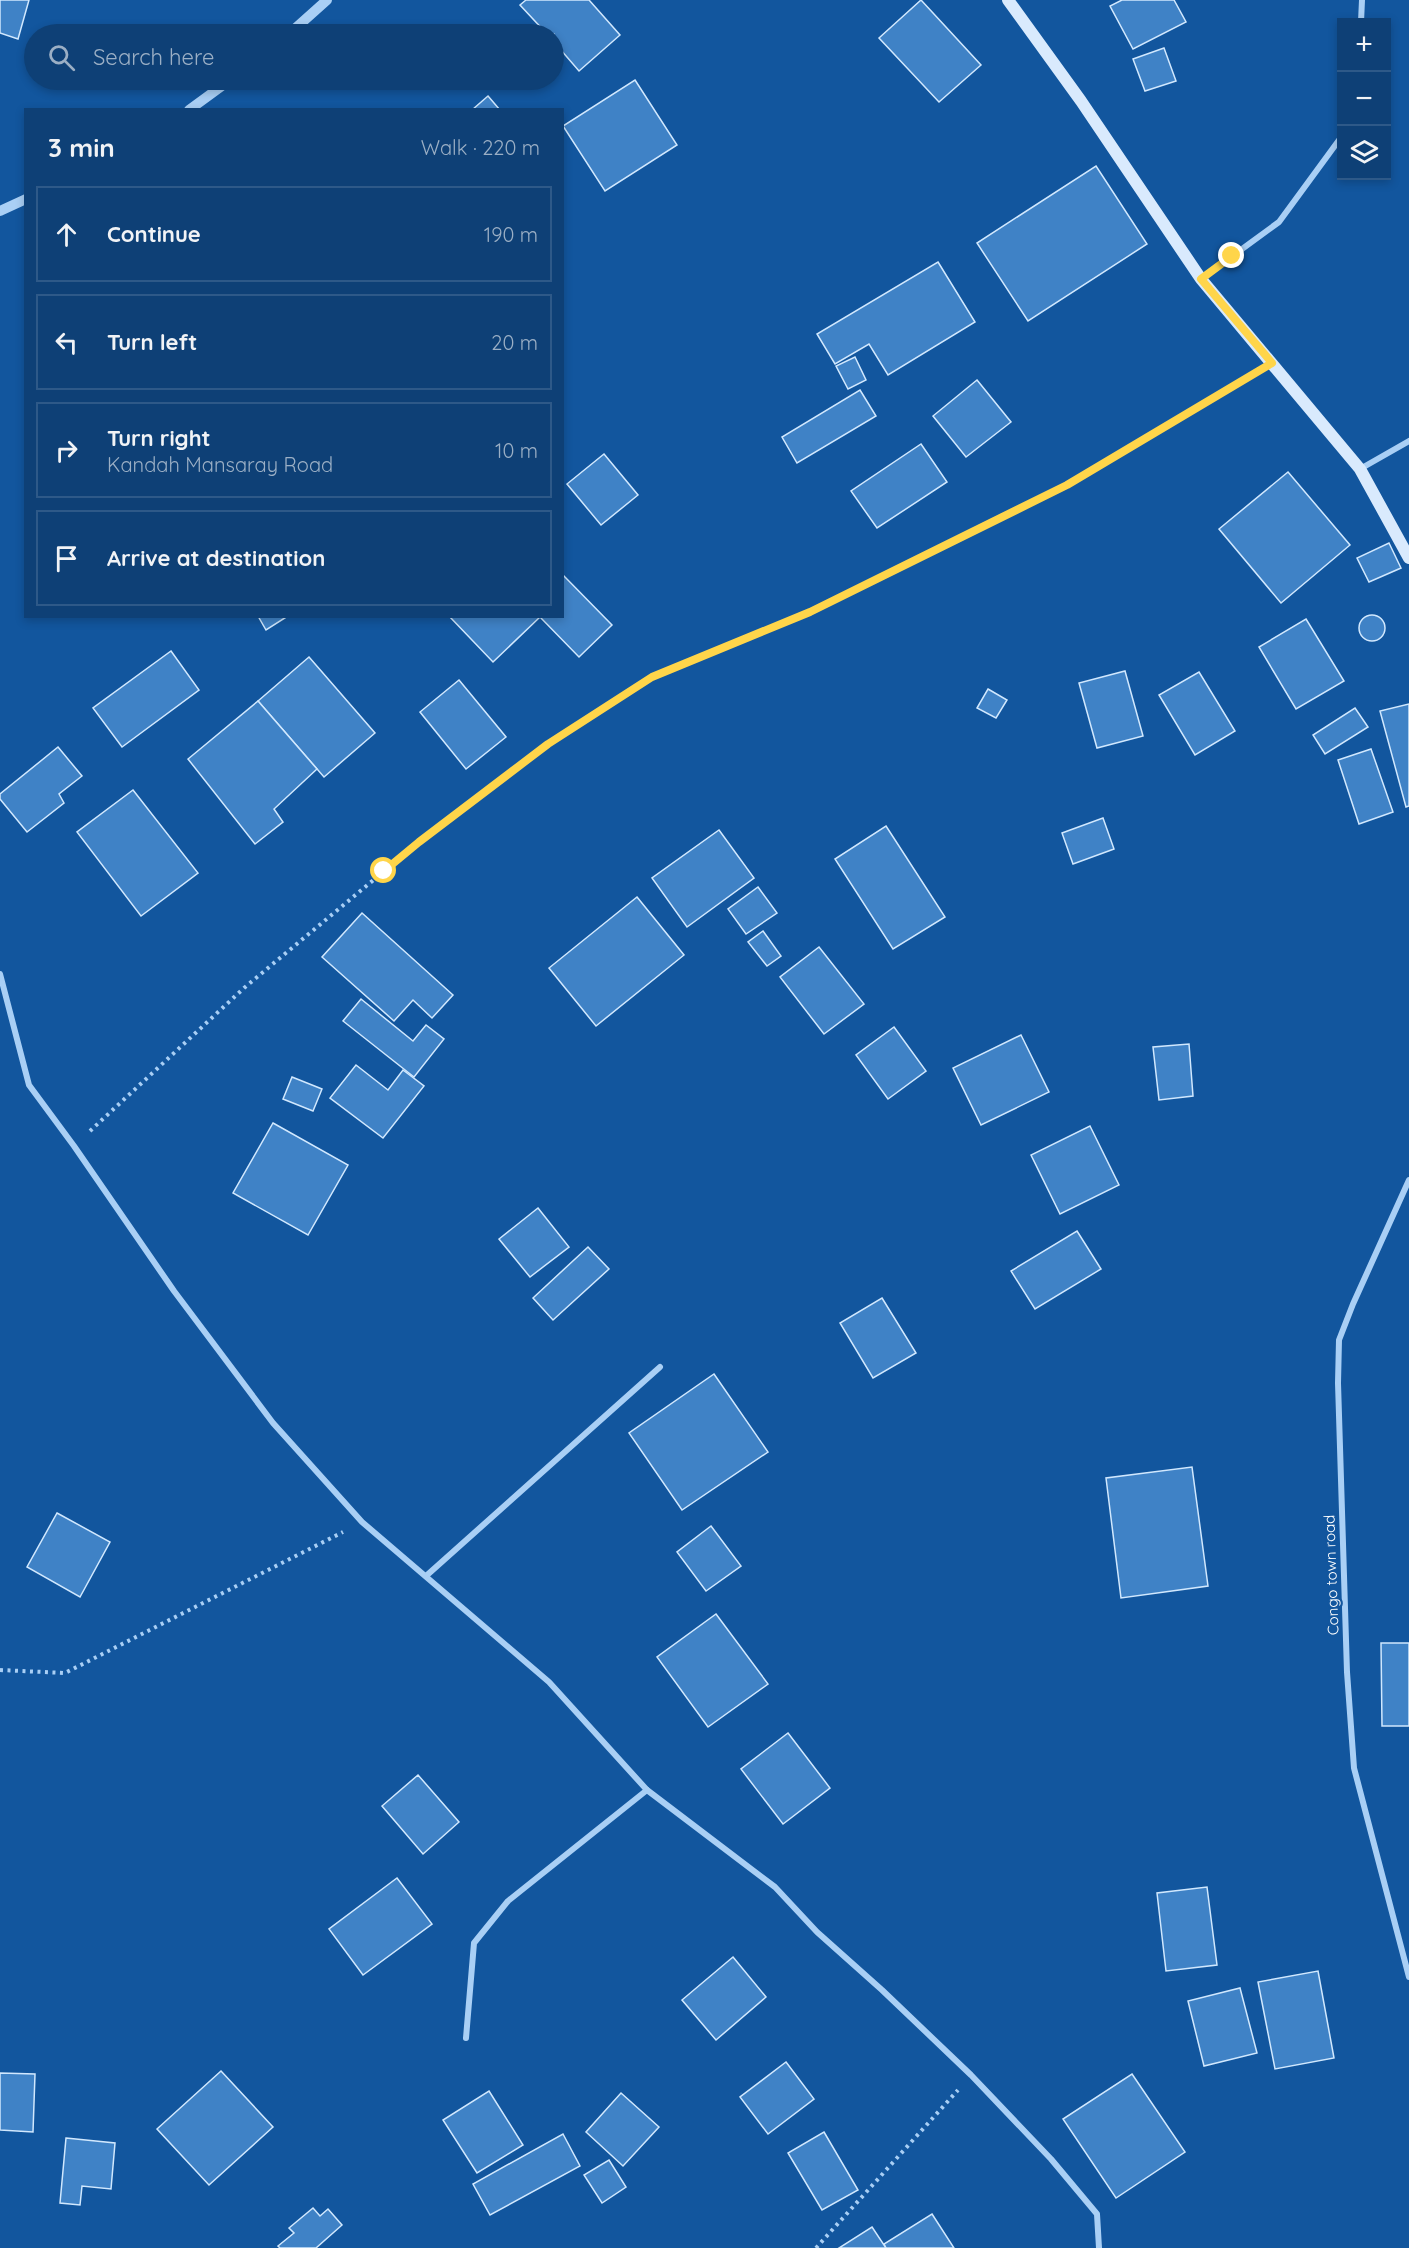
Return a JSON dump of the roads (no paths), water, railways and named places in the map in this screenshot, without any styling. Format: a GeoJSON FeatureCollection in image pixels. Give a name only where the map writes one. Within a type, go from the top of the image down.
{"type":"FeatureCollection","features":[{"type":"Feature","properties":{"kind":"main road"},"geometry":{"type":"LineString","coordinates":[[1008,0],[1081,101],[1201,279],[1360,469],[1409,558]]}},
{"type":"Feature","properties":{"kind":"street"},"geometry":{"type":"LineString","coordinates":[[300,24],[327,0]]}},
{"type":"Feature","properties":{"kind":"street"},"geometry":{"type":"LineString","coordinates":[[1361,18],[1362,0]]}},
{"type":"Feature","properties":{"kind":"street"},"geometry":{"type":"LineString","coordinates":[[192,108],[216,90]]}},
{"type":"Feature","properties":{"kind":"street"},"geometry":{"type":"LineString","coordinates":[[1201,279],[1280,222],[1337,142]]}},
{"type":"Feature","properties":{"kind":"street"},"geometry":{"type":"LineString","coordinates":[[0,211],[24,200]]}},
{"type":"Feature","properties":{"kind":"street"},"geometry":{"type":"LineString","coordinates":[[1360,469],[1409,441]]}},
{"type":"Feature","properties":{"kind":"street"},"geometry":{"type":"LineString","coordinates":[[0,974],[29,1085],[174,1291],[273,1423],[362,1522],[549,1682],[646,1790],[775,1887],[817,1932],[971,2075],[1051,2159],[1097,2214],[1099,2248]]}},
{"type":"Feature","properties":{"kind":"street","name":"Congo town road"},"geometry":{"type":"LineString","coordinates":[[1409,1180],[1339,1340],[1338,1383],[1347,1672],[1354,1768],[1409,1977]]}},
{"type":"Feature","properties":{"kind":"street"},"geometry":{"type":"LineString","coordinates":[[426,1576],[660,1367]]}},
{"type":"Feature","properties":{"kind":"street"},"geometry":{"type":"LineString","coordinates":[[466,2038],[474,1943],[508,1901],[646,1790]]}}]}
